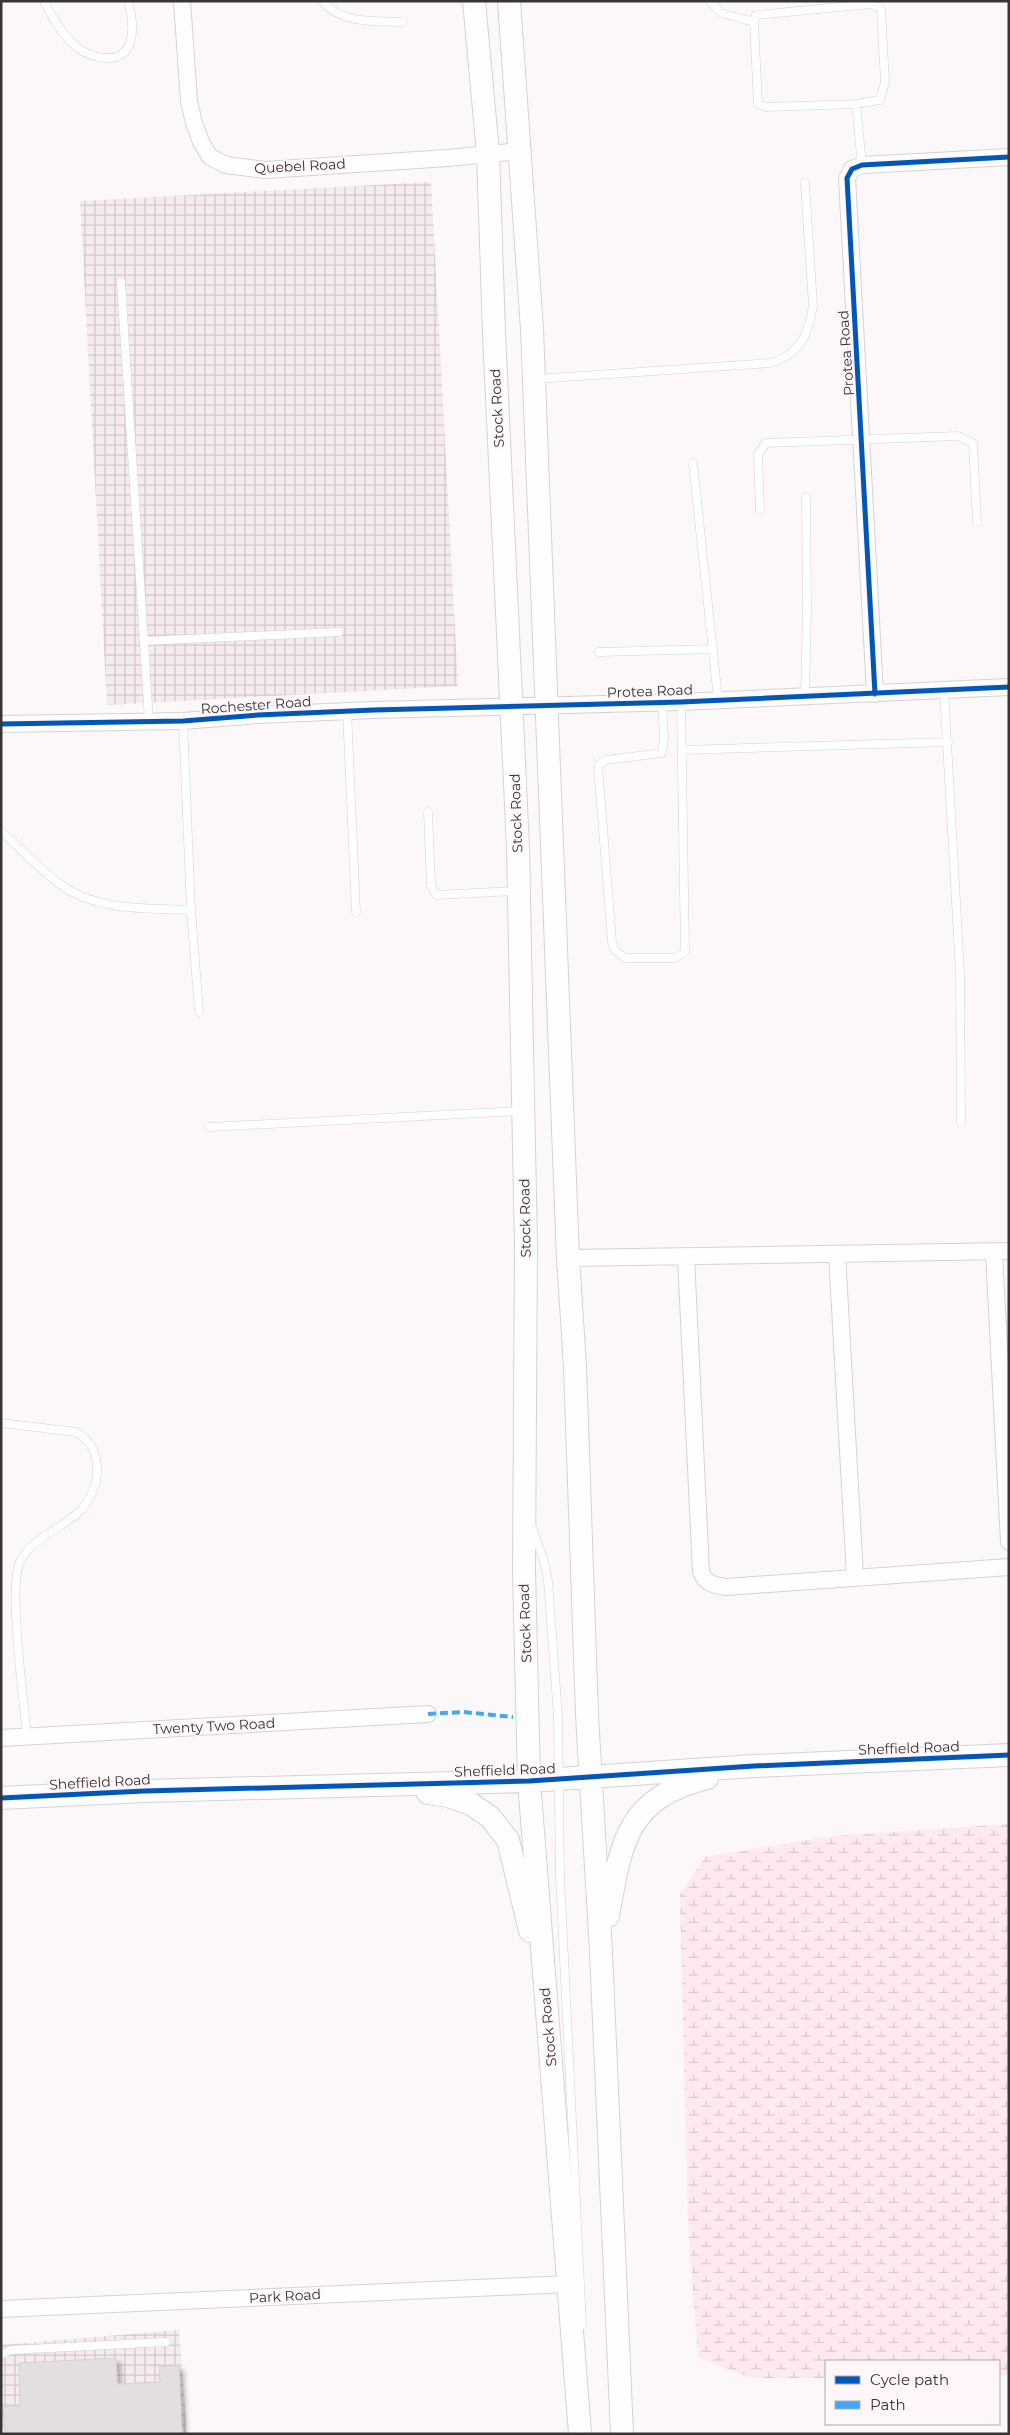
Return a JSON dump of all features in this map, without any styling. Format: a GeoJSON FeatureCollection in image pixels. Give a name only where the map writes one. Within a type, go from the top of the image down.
{"type":"FeatureCollection","features":[{"type":"Feature","properties":{"kind":"main road","name":"Stock Road"},"geometry":{"type":"LineString","coordinates":[[474,1],[488,153],[494,333],[519,891],[526,1246],[524,1571],[529,1781],[544,1985],[577,2374],[580,2434]]}},
{"type":"Feature","properties":{"kind":"main road"},"geometry":{"type":"LineString","coordinates":[[509,1],[521,150],[534,379],[568,1258],[576,1366],[591,1778],[601,1952],[622,2434]]}},
{"type":"Feature","properties":{"kind":"main road","name":"Sheffield Road"},"geometry":{"type":"LineString","coordinates":[[1,1798],[144,1791],[558,1780],[627,1773],[1009,1755]]}},
{"type":"Feature","properties":{"kind":"main road"},"geometry":{"type":"LineString","coordinates":[[601,1952],[620,1852],[629,1831],[640,1814],[660,1797],[682,1784],[754,1766]]}},
{"type":"Feature","properties":{"kind":"main road"},"geometry":{"type":"LineString","coordinates":[[372,1786],[448,1796],[471,1804],[490,1817],[508,1840],[544,1985]]}},
{"type":"Feature","properties":{"kind":"street","name":"Quebel Road"},"geometry":{"type":"LineString","coordinates":[[182,1],[189,101],[194,123],[201,142],[210,157],[226,165],[265,170],[448,158],[521,150]]}},
{"type":"Feature","properties":{"kind":"street"},"geometry":{"type":"LineString","coordinates":[[862,166],[1009,157]]}},
{"type":"Feature","properties":{"kind":"street","name":"Protea Road"},"geometry":{"type":"LineString","coordinates":[[862,166],[849,172],[846,182],[863,440],[875,694]]}},
{"type":"Feature","properties":{"kind":"street","name":"Protea Road"},"geometry":{"type":"LineString","coordinates":[[512,705],[681,702],[1009,687]]}},
{"type":"Feature","properties":{"kind":"street","name":"Rochester Road"},"geometry":{"type":"LineString","coordinates":[[1,724],[183,721],[258,715],[512,705]]}},
{"type":"Feature","properties":{"kind":"street"},"geometry":{"type":"LineString","coordinates":[[568,1258],[1001,1252],[1009,1542]]}},
{"type":"Feature","properties":{"kind":"street"},"geometry":{"type":"LineString","coordinates":[[837,1254],[855,1576]]}},
{"type":"Feature","properties":{"kind":"street"},"geometry":{"type":"LineString","coordinates":[[686,1257],[701,1572],[708,1583],[726,1587],[855,1576],[1009,1567]]}},
{"type":"Feature","properties":{"kind":"street","name":"Twenty Two Road"},"geometry":{"type":"LineString","coordinates":[[1,1738],[428,1714]]}},
{"type":"Feature","properties":{"kind":"street","name":"Park Road"},"geometry":{"type":"LineString","coordinates":[[1,2309],[569,2284]]}},
{"type":"Feature","properties":{"kind":"lane"},"geometry":{"type":"LineString","coordinates":[[44,1],[59,28],[78,48],[94,57],[112,58],[124,53],[131,42],[134,27],[128,1]]}},
{"type":"Feature","properties":{"kind":"lane"},"geometry":{"type":"LineString","coordinates":[[322,1],[334,13],[347,18],[402,22]]}},
{"type":"Feature","properties":{"kind":"lane"},"geometry":{"type":"LineString","coordinates":[[710,1],[721,13],[754,22]]}},
{"type":"Feature","properties":{"kind":"lane"},"geometry":{"type":"LineString","coordinates":[[870,4],[879,6],[885,82],[883,92],[880,100],[876,102],[856,104],[766,107],[759,105],[754,17],[759,14],[870,4]]}},
{"type":"Feature","properties":{"kind":"lane"},"geometry":{"type":"LineString","coordinates":[[856,104],[862,166]]}},
{"type":"Feature","properties":{"kind":"lane"},"geometry":{"type":"LineString","coordinates":[[534,379],[770,363],[785,358],[803,340],[810,323],[813,306],[805,183]]}},
{"type":"Feature","properties":{"kind":"lane"},"geometry":{"type":"LineString","coordinates":[[122,282],[150,721]]}},
{"type":"Feature","properties":{"kind":"lane"},"geometry":{"type":"LineString","coordinates":[[760,510],[758,454],[766,443],[958,436],[966,438],[973,443],[977,522]]}},
{"type":"Feature","properties":{"kind":"lane"},"geometry":{"type":"LineString","coordinates":[[692,463],[718,699]]}},
{"type":"Feature","properties":{"kind":"lane"},"geometry":{"type":"LineString","coordinates":[[805,697],[807,608],[806,497]]}},
{"type":"Feature","properties":{"kind":"lane"},"geometry":{"type":"LineString","coordinates":[[144,641],[339,632]]}},
{"type":"Feature","properties":{"kind":"lane"},"geometry":{"type":"LineString","coordinates":[[600,652],[713,649]]}},
{"type":"Feature","properties":{"kind":"lane"},"geometry":{"type":"LineString","coordinates":[[944,690],[960,972],[961,1122]]}},
{"type":"Feature","properties":{"kind":"lane"},"geometry":{"type":"LineString","coordinates":[[662,702],[664,739],[662,753],[606,760],[598,766],[612,942],[615,950],[625,958],[675,958],[685,952],[681,702]]}},
{"type":"Feature","properties":{"kind":"lane"},"geometry":{"type":"LineString","coordinates":[[347,711],[356,912]]}},
{"type":"Feature","properties":{"kind":"lane","name":"Rochester Road"},"geometry":{"type":"LineString","coordinates":[[183,721],[192,910],[200,1012]]}},
{"type":"Feature","properties":{"kind":"lane"},"geometry":{"type":"LineString","coordinates":[[682,750],[948,742]]}},
{"type":"Feature","properties":{"kind":"lane"},"geometry":{"type":"LineString","coordinates":[[428,812],[431,885],[436,894],[519,891]]}},
{"type":"Feature","properties":{"kind":"lane"},"geometry":{"type":"LineString","coordinates":[[1,831],[62,886],[93,901],[115,907],[192,910]]}},
{"type":"Feature","properties":{"kind":"lane"},"geometry":{"type":"LineString","coordinates":[[209,1127],[524,1111]]}},
{"type":"Feature","properties":{"kind":"lane"},"geometry":{"type":"LineString","coordinates":[[1,1423],[76,1432],[84,1437],[92,1448],[98,1469],[94,1486],[80,1511],[45,1534],[19,1562],[16,1581],[16,1604],[27,1736]]}},
{"type":"Feature","properties":{"kind":"lane"},"geometry":{"type":"LineString","coordinates":[[524,1507],[544,1561],[548,1581],[558,1716],[560,1876],[582,2308],[577,2374]]}},
{"type":"Feature","properties":{"kind":"lane"},"geometry":{"type":"LineString","coordinates":[[1,2355],[11,2350],[166,2342]]}},
{"type":"Feature","properties":{"kind":"shaded area"},"geometry":{"type":"Polygon","coordinates":[[[431,182],[458,686],[107,705],[80,201],[431,182]]]}},
{"type":"Feature","properties":{"kind":"shaded area"},"geometry":{"type":"Polygon","coordinates":[[[179,2330],[187,2434],[1,2434],[1,2345],[179,2330]]]}},
{"type":"Feature","properties":{"kind":"green space"},"geometry":{"type":"Polygon","coordinates":[[[1009,1824],[1009,2375],[1000,2376],[1000,2360],[825,2360],[825,2378],[751,2378],[698,2357],[688,2224],[680,1895],[705,1857],[833,1836],[1009,1824]]]}},
{"type":"Feature","properties":{"kind":"building"},"geometry":{"type":"Polygon","coordinates":[[[116,2358],[117,2384],[160,2382],[159,2367],[179,2366],[182,2434],[5,2434],[3,2406],[20,2406],[19,2363],[116,2358]]]}},
{"type":"Feature","properties":{"kind":"marked path"},"geometry":{"type":"LineString","coordinates":[[428,1714],[463,1712],[513,1717]]}},
{"type":"Feature","properties":{"kind":"cycle path"},"geometry":{"type":"LineString","coordinates":[[875,694],[847,178],[852,169],[862,165],[1009,157]]}},
{"type":"Feature","properties":{"kind":"cycle path"},"geometry":{"type":"LineString","coordinates":[[1,724],[183,721],[258,715],[374,710],[681,702],[1009,687]]}},
{"type":"Feature","properties":{"kind":"cycle path"},"geometry":{"type":"LineString","coordinates":[[1,1798],[144,1791],[529,1781],[754,1766],[1009,1755]]}}]}
